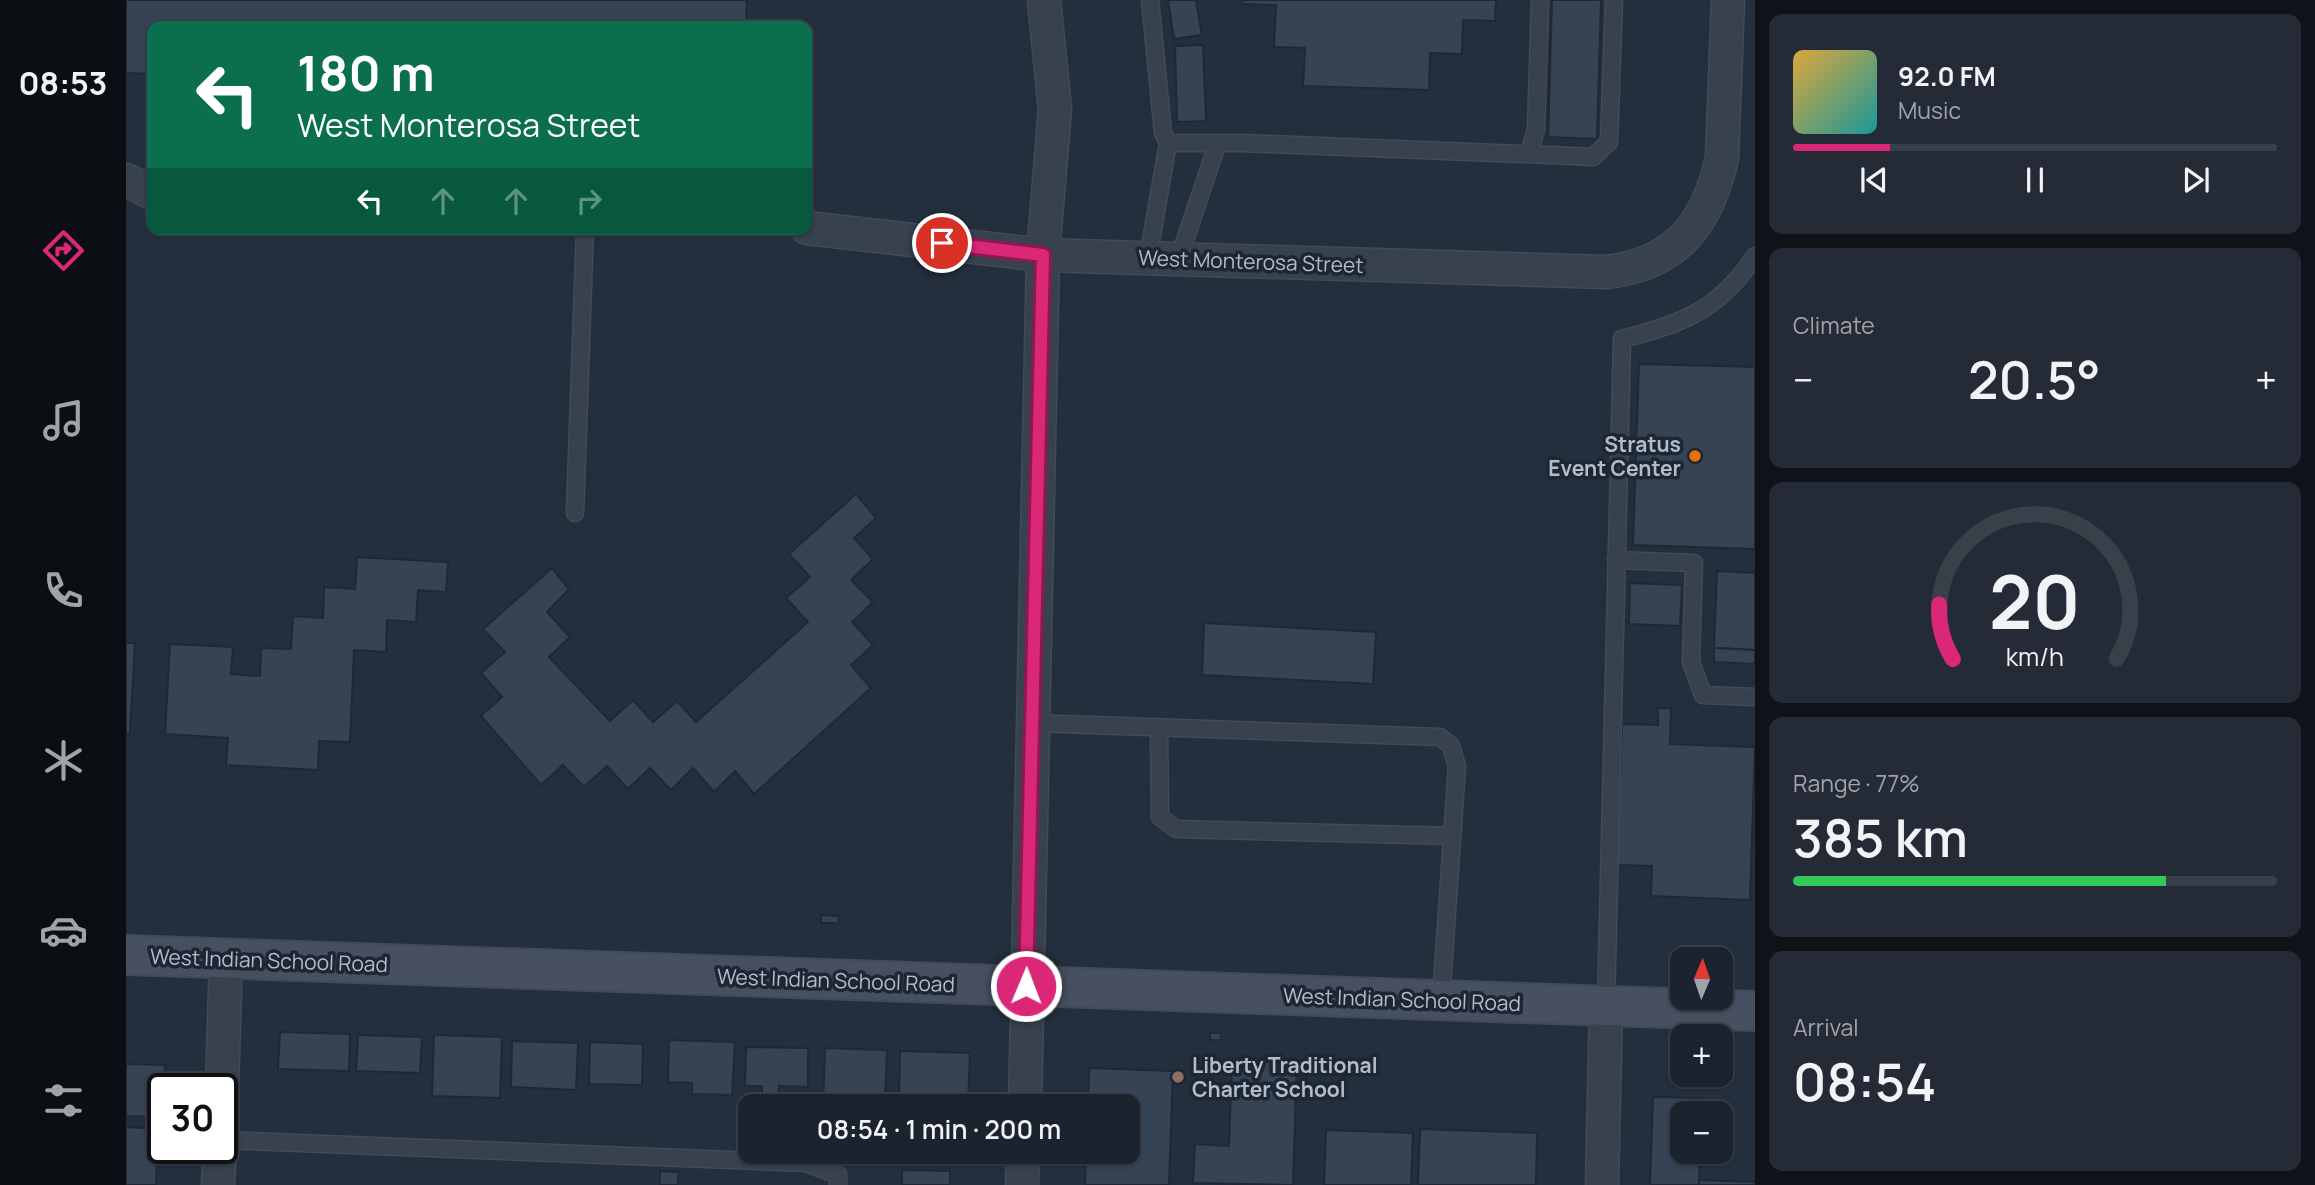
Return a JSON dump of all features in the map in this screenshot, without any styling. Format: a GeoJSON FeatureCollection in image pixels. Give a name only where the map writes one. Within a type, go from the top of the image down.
{"type":"FeatureCollection","features":[{"type":"Feature","properties":{"kind":"main road","name":"West Indian School Road"},"geometry":{"type":"LineString","coordinates":[[126,955],[1755,1011]]}},
{"type":"Feature","properties":{"kind":"street"},"geometry":{"type":"LineString","coordinates":[[1025,1094],[1043,255],[1055,109],[1044,0]]}},
{"type":"Feature","properties":{"kind":"street","name":"West Monterosa Street"},"geometry":{"type":"LineString","coordinates":[[812,229],[1043,255],[1606,272],[1646,265],[1687,236],[1701,218],[1717,179],[1722,158],[1728,0]]}},
{"type":"Feature","properties":{"kind":"street"},"geometry":{"type":"LineString","coordinates":[[126,180],[147,190]]}},
{"type":"Feature","properties":{"kind":"street"},"geometry":{"type":"LineString","coordinates":[[222,1073],[226,958]]}},
{"type":"Feature","properties":{"kind":"street"},"geometry":{"type":"LineString","coordinates":[[1602,1185],[1606,1006]]}},
{"type":"Feature","properties":{"kind":"street"},"geometry":{"type":"LineString","coordinates":[[218,1185],[219,1164]]}},
{"type":"Feature","properties":{"kind":"street"},"geometry":{"type":"LineString","coordinates":[[1022,1185],[1023,1164]]}},
{"type":"Feature","properties":{"kind":"lane"},"geometry":{"type":"LineString","coordinates":[[1150,0],[1163,133],[1168,144],[1163,258]]}},
{"type":"Feature","properties":{"kind":"lane"},"geometry":{"type":"LineString","coordinates":[[1530,154],[1536,130],[1540,0]]}},
{"type":"Feature","properties":{"kind":"lane"},"geometry":{"type":"LineString","coordinates":[[1168,144],[1242,143],[1593,157],[1609,142],[1614,0]]}},
{"type":"Feature","properties":{"kind":"lane"},"geometry":{"type":"LineString","coordinates":[[1163,258],[1217,145]]}},
{"type":"Feature","properties":{"kind":"lane"},"geometry":{"type":"LineString","coordinates":[[575,513],[585,235]]}},
{"type":"Feature","properties":{"kind":"lane"},"geometry":{"type":"LineString","coordinates":[[1606,1006],[1622,339],[1673,326],[1716,303],[1755,256]]}},
{"type":"Feature","properties":{"kind":"lane"},"geometry":{"type":"LineString","coordinates":[[1616,560],[1694,563],[1691,662],[1703,695],[1755,697]]}},
{"type":"Feature","properties":{"kind":"lane"},"geometry":{"type":"LineString","coordinates":[[1032,723],[1440,737],[1451,746],[1457,766],[1441,1000]]}},
{"type":"Feature","properties":{"kind":"lane"},"geometry":{"type":"LineString","coordinates":[[1159,727],[1160,817],[1176,829],[1452,836]]}},
{"type":"Feature","properties":{"kind":"lane"},"geometry":{"type":"LineString","coordinates":[[238,1141],[806,1163],[838,1175],[838,1185]]}},
{"type":"Feature","properties":{"kind":"building"},"geometry":{"type":"Polygon","coordinates":[[[126,0],[747,0],[746,21],[147,21],[147,74],[126,73],[126,0]]]}},
{"type":"Feature","properties":{"kind":"building"},"geometry":{"type":"Polygon","coordinates":[[[1168,0],[1196,0],[1202,35],[1174,39],[1168,0]]]}},
{"type":"Feature","properties":{"kind":"building"},"geometry":{"type":"Polygon","coordinates":[[[1242,0],[1496,0],[1495,21],[1463,20],[1462,54],[1430,53],[1429,90],[1303,86],[1305,48],[1274,47],[1276,5],[1242,4],[1242,0]]]}},
{"type":"Feature","properties":{"kind":"building"},"geometry":{"type":"Polygon","coordinates":[[[1552,0],[1601,0],[1597,139],[1548,137],[1552,0]]]}},
{"type":"Feature","properties":{"kind":"building"},"geometry":{"type":"Polygon","coordinates":[[[1203,45],[1206,121],[1177,122],[1175,46],[1203,45]]]}},
{"type":"Feature","properties":{"kind":"building","name":"Stratus Event Center"},"geometry":{"type":"Polygon","coordinates":[[[1639,364],[1755,367],[1755,549],[1633,545],[1639,364]]]}},
{"type":"Feature","properties":{"kind":"building"},"geometry":{"type":"Polygon","coordinates":[[[856,494],[876,518],[854,538],[873,559],[851,580],[873,602],[852,622],[873,645],[851,665],[871,688],[754,794],[735,771],[714,792],[693,768],[671,790],[650,768],[628,789],[607,766],[584,787],[563,765],[541,785],[481,716],[502,697],[481,673],[505,652],[483,629],[552,568],[569,589],[547,612],[570,637],[549,657],[610,721],[633,700],[653,722],[677,701],[696,722],[808,622],[786,598],[810,577],[789,554],[856,494]]]}},
{"type":"Feature","properties":{"kind":"building"},"geometry":{"type":"Polygon","coordinates":[[[357,557],[448,562],[446,592],[418,590],[416,622],[387,620],[386,652],[354,650],[350,742],[319,741],[318,770],[226,765],[228,738],[165,734],[170,644],[233,647],[231,674],[260,676],[261,648],[291,649],[293,616],[323,618],[324,587],[355,589],[357,557]]]}},
{"type":"Feature","properties":{"kind":"building"},"geometry":{"type":"Polygon","coordinates":[[[1717,571],[1755,573],[1755,650],[1714,648],[1717,571]]]}},
{"type":"Feature","properties":{"kind":"building"},"geometry":{"type":"Polygon","coordinates":[[[1630,583],[1682,585],[1680,626],[1629,624],[1630,583]]]}},
{"type":"Feature","properties":{"kind":"building"},"geometry":{"type":"Polygon","coordinates":[[[1204,623],[1376,632],[1373,684],[1202,675],[1204,623]]]}},
{"type":"Feature","properties":{"kind":"building"},"geometry":{"type":"Polygon","coordinates":[[[126,643],[135,643],[130,734],[126,734],[126,643]]]}},
{"type":"Feature","properties":{"kind":"building"},"geometry":{"type":"Polygon","coordinates":[[[1714,648],[1755,650],[1755,664],[1714,662],[1714,648]]]}},
{"type":"Feature","properties":{"kind":"building"},"geometry":{"type":"Polygon","coordinates":[[[1658,708],[1671,708],[1670,744],[1755,747],[1750,900],[1651,896],[1652,866],[1617,865],[1622,724],[1658,725],[1658,708]]]}},
{"type":"Feature","properties":{"kind":"building"},"geometry":{"type":"Polygon","coordinates":[[[821,915],[839,916],[838,923],[821,923],[821,915]]]}},
{"type":"Feature","properties":{"kind":"building"},"geometry":{"type":"Polygon","coordinates":[[[280,1032],[350,1034],[349,1071],[278,1069],[280,1032]]]}},
{"type":"Feature","properties":{"kind":"building"},"geometry":{"type":"Polygon","coordinates":[[[1210,1033],[1221,1033],[1221,1040],[1210,1040],[1210,1033]]]}},
{"type":"Feature","properties":{"kind":"building"},"geometry":{"type":"Polygon","coordinates":[[[358,1035],[422,1037],[420,1073],[356,1071],[358,1035]]]}},
{"type":"Feature","properties":{"kind":"building"},"geometry":{"type":"Polygon","coordinates":[[[434,1035],[502,1037],[500,1098],[432,1096],[434,1035]]]}},
{"type":"Feature","properties":{"kind":"building"},"geometry":{"type":"Polygon","coordinates":[[[669,1040],[735,1042],[732,1095],[692,1094],[692,1083],[668,1082],[669,1040]]]}},
{"type":"Feature","properties":{"kind":"building"},"geometry":{"type":"Polygon","coordinates":[[[512,1041],[578,1043],[576,1090],[511,1087],[512,1041]]]}},
{"type":"Feature","properties":{"kind":"building"},"geometry":{"type":"Polygon","coordinates":[[[590,1042],[643,1044],[642,1085],[589,1084],[590,1042]]]}},
{"type":"Feature","properties":{"kind":"building"},"geometry":{"type":"Polygon","coordinates":[[[746,1047],[808,1048],[808,1087],[779,1086],[778,1094],[762,1094],[762,1086],[745,1086],[746,1047]]]}},
{"type":"Feature","properties":{"kind":"building"},"geometry":{"type":"Polygon","coordinates":[[[825,1048],[887,1050],[885,1094],[823,1094],[825,1048]]]}},
{"type":"Feature","properties":{"kind":"building"},"geometry":{"type":"Polygon","coordinates":[[[900,1051],[970,1053],[968,1094],[899,1094],[900,1051]]]}},
{"type":"Feature","properties":{"kind":"building"},"geometry":{"type":"Polygon","coordinates":[[[1232,1060],[1297,1062],[1293,1185],[1193,1183],[1195,1144],[1229,1146],[1232,1060]]]}},
{"type":"Feature","properties":{"kind":"building"},"geometry":{"type":"Polygon","coordinates":[[[126,1064],[165,1065],[165,1073],[147,1073],[147,1117],[126,1116],[126,1064]]]}},
{"type":"Feature","properties":{"kind":"building"},"geometry":{"type":"Polygon","coordinates":[[[1089,1068],[1173,1071],[1169,1185],[1085,1185],[1086,1164],[1140,1164],[1140,1094],[1088,1094],[1089,1068]]]}},
{"type":"Feature","properties":{"kind":"building"},"geometry":{"type":"Polygon","coordinates":[[[1653,1097],[1702,1098],[1702,1101],[1670,1101],[1670,1164],[1700,1164],[1699,1185],[1650,1185],[1653,1097]]]}},
{"type":"Feature","properties":{"kind":"building"},"geometry":{"type":"Polygon","coordinates":[[[126,1127],[147,1128],[147,1164],[157,1164],[156,1185],[126,1185],[126,1127]]]}},
{"type":"Feature","properties":{"kind":"building"},"geometry":{"type":"Polygon","coordinates":[[[1420,1129],[1537,1133],[1536,1185],[1418,1185],[1420,1129]]]}},
{"type":"Feature","properties":{"kind":"building"},"geometry":{"type":"Polygon","coordinates":[[[1326,1130],[1413,1133],[1411,1185],[1324,1185],[1326,1130]]]}},
{"type":"Feature","properties":{"kind":"building"},"geometry":{"type":"Polygon","coordinates":[[[902,1170],[950,1171],[950,1185],[902,1185],[902,1170]]]}},
{"type":"Feature","properties":{"kind":"building"},"geometry":{"type":"Polygon","coordinates":[[[660,1171],[678,1172],[678,1185],[660,1185],[660,1171]]]}},
{"type":"Feature","properties":{"kind":"building"},"geometry":{"type":"Polygon","coordinates":[[[1699,1180],[1755,1182],[1755,1185],[1699,1185],[1699,1180]]]}},
{"type":"Feature","properties":{"kind":"place","name":"Stratus Event Center"},"geometry":{"type":"Point","coordinates":[1695,456]}},
{"type":"Feature","properties":{"kind":"place","name":"Liberty Traditional Charter School"},"geometry":{"type":"Point","coordinates":[1178,1077]}},
{"type":"Feature","properties":{"kind":"route"},"geometry":{"type":"LineString","coordinates":[[942,243],[1043,255],[1026,986]]}}]}
